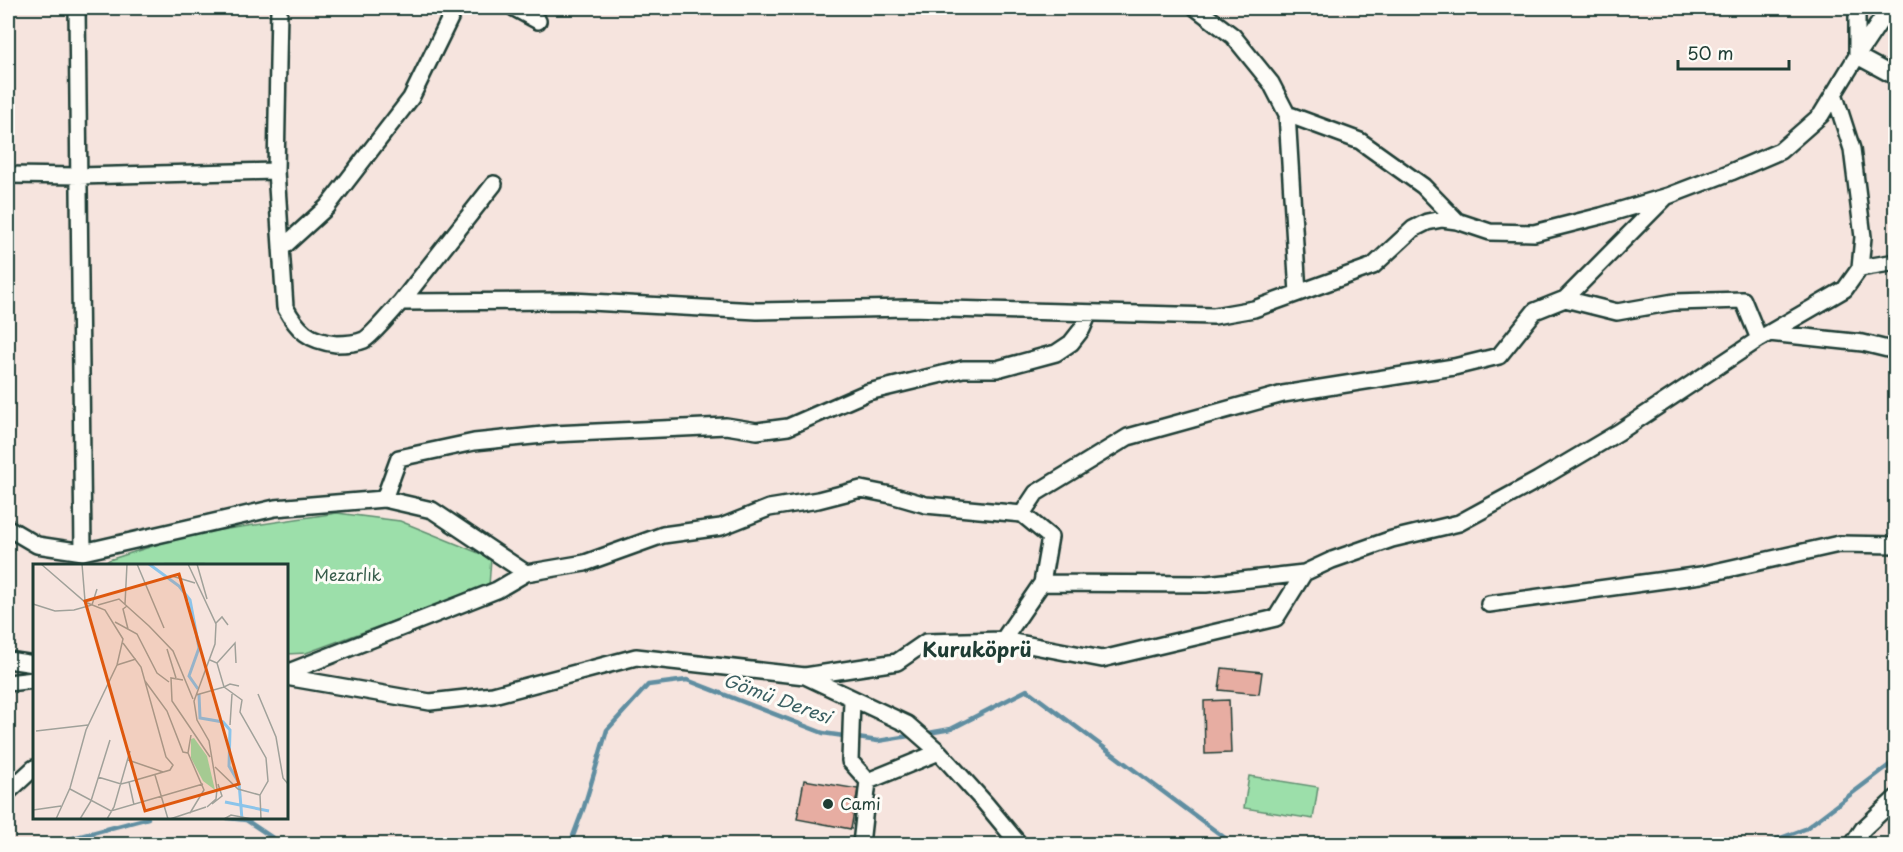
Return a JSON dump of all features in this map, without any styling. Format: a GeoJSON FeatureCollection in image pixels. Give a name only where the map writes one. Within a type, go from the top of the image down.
{"type":"FeatureCollection","features":[{"type":"Feature","properties":{"kind":"street"},"geometry":{"type":"LineString","coordinates":[[77,8],[83,552]]}},
{"type":"Feature","properties":{"kind":"street"},"geometry":{"type":"LineString","coordinates":[[279,8],[276,171],[285,308],[293,323],[306,335],[322,342],[344,344],[365,339],[400,302],[494,184]]}},
{"type":"Feature","properties":{"kind":"street"},"geometry":{"type":"LineString","coordinates":[[281,249],[327,207],[411,98],[454,8]]}},
{"type":"Feature","properties":{"kind":"street"},"geometry":{"type":"LineString","coordinates":[[514,8],[538,21]]}},
{"type":"Feature","properties":{"kind":"street"},"geometry":{"type":"LineString","coordinates":[[1197,8],[1233,36],[1270,83],[1287,114],[1298,293]]}},
{"type":"Feature","properties":{"kind":"street"},"geometry":{"type":"LineString","coordinates":[[1857,8],[1857,56]]}},
{"type":"Feature","properties":{"kind":"street"},"geometry":{"type":"LineString","coordinates":[[400,302],[572,301],[757,311],[909,308],[1214,316],[1254,309],[1373,266],[1413,229],[1427,222],[1442,219],[1457,221],[1490,232],[1534,233],[1668,196],[1780,151],[1821,115],[1889,8]]}},
{"type":"Feature","properties":{"kind":"street"},"geometry":{"type":"LineString","coordinates":[[1857,56],[1896,76]]}},
{"type":"Feature","properties":{"kind":"street"},"geometry":{"type":"LineString","coordinates":[[1042,583],[1206,584],[1304,573],[1332,560],[1392,539],[1459,523],[1619,432],[1764,336],[1845,289],[1860,268],[1863,237],[1852,148],[1834,93]]}},
{"type":"Feature","properties":{"kind":"street"},"geometry":{"type":"LineString","coordinates":[[1287,114],[1360,141],[1423,186],[1457,221]]}},
{"type":"Feature","properties":{"kind":"street"},"geometry":{"type":"LineString","coordinates":[[8,176],[276,171]]}},
{"type":"Feature","properties":{"kind":"street"},"geometry":{"type":"LineString","coordinates":[[1022,514],[1036,493],[1128,436],[1283,394],[1454,368],[1500,356],[1535,311],[1565,299],[1668,196]]}},
{"type":"Feature","properties":{"kind":"street"},"geometry":{"type":"LineString","coordinates":[[1860,268],[1896,262]]}},
{"type":"Feature","properties":{"kind":"street"},"geometry":{"type":"LineString","coordinates":[[1565,299],[1617,312],[1674,302],[1743,300],[1764,336]]}},
{"type":"Feature","properties":{"kind":"street"},"geometry":{"type":"LineString","coordinates":[[384,498],[399,458],[474,441],[553,434],[726,426],[757,431],[788,427],[868,392],[963,369],[997,369],[1056,352],[1071,343],[1082,330],[1089,313]]}},
{"type":"Feature","properties":{"kind":"street"},"geometry":{"type":"LineString","coordinates":[[1764,336],[1863,343],[1896,351]]}},
{"type":"Feature","properties":{"kind":"street"},"geometry":{"type":"LineString","coordinates":[[288,672],[497,590],[526,573],[585,563],[663,535],[721,527],[769,508],[818,500],[861,489],[926,505],[1022,514],[1050,537],[1042,583],[1003,640]]}},
{"type":"Feature","properties":{"kind":"street"},"geometry":{"type":"LineString","coordinates":[[8,528],[36,545],[83,552],[275,508],[384,498],[432,510],[526,573]]}},
{"type":"Feature","properties":{"kind":"street"},"geometry":{"type":"LineString","coordinates":[[1489,604],[1701,575],[1839,544],[1896,545]]}},
{"type":"Feature","properties":{"kind":"street"},"geometry":{"type":"LineString","coordinates":[[288,677],[430,702],[493,695],[636,657],[805,676],[897,662],[926,642],[1003,640],[1102,659],[1276,618],[1304,573]]}},
{"type":"Feature","properties":{"kind":"street"},"geometry":{"type":"LineString","coordinates":[[8,660],[33,664]]}},
{"type":"Feature","properties":{"kind":"street"},"geometry":{"type":"LineString","coordinates":[[805,676],[907,724],[939,752],[1011,841]]}},
{"type":"Feature","properties":{"kind":"street"},"geometry":{"type":"LineString","coordinates":[[8,683],[33,680]]}},
{"type":"Feature","properties":{"kind":"street"},"geometry":{"type":"LineString","coordinates":[[852,699],[850,761],[868,781],[861,844]]}},
{"type":"Feature","properties":{"kind":"street"},"geometry":{"type":"LineString","coordinates":[[868,781],[939,752]]}},
{"type":"Feature","properties":{"kind":"street"},"geometry":{"type":"LineString","coordinates":[[8,792],[33,769]]}},
{"type":"Feature","properties":{"kind":"street"},"geometry":{"type":"LineString","coordinates":[[1853,844],[1863,829],[1896,798]]}},
{"type":"Feature","properties":{"kind":"green space","name":"Mezarlık"},"geometry":{"type":"Polygon","coordinates":[[[337,513],[400,521],[491,558],[489,586],[306,653],[288,654],[288,564],[104,564],[109,560],[187,535],[337,513]]]}},
{"type":"Feature","properties":{"kind":"green space"},"geometry":{"type":"Polygon","coordinates":[[[1249,776],[1318,787],[1313,819],[1244,808],[1249,776]]]}},
{"type":"Feature","properties":{"kind":"building"},"geometry":{"type":"Polygon","coordinates":[[[1222,668],[1262,672],[1259,694],[1219,690],[1222,668]]]}},
{"type":"Feature","properties":{"kind":"building"},"geometry":{"type":"Polygon","coordinates":[[[1229,700],[1231,753],[1205,754],[1204,701],[1229,700]]]}},
{"type":"Feature","properties":{"kind":"building","name":"Cami"},"geometry":{"type":"Polygon","coordinates":[[[804,780],[858,789],[851,829],[797,819],[804,780]]]}},
{"type":"Feature","properties":{"kind":"waterway","name":"Gömü Deresi"},"geometry":{"type":"LineString","coordinates":[[570,844],[584,807],[607,730],[648,685],[687,680],[823,733],[878,741],[915,735]]}},
{"type":"Feature","properties":{"kind":"waterway","name":"Gömü Deresi"},"geometry":{"type":"LineString","coordinates":[[923,734],[951,729],[1027,690],[1233,844]]}},
{"type":"Feature","properties":{"kind":"waterway","name":"Gömü Deresi"},"geometry":{"type":"LineString","coordinates":[[1765,844],[1805,829],[1896,760]]}},
{"type":"Feature","properties":{"kind":"waterway","name":"Gömü Deresi"},"geometry":{"type":"LineString","coordinates":[[51,844],[144,819]]}},
{"type":"Feature","properties":{"kind":"waterway","name":"Gömü Deresi"},"geometry":{"type":"LineString","coordinates":[[237,819],[246,820],[282,844]]}},
{"type":"Feature","properties":{"kind":"place","name":"Cami"},"geometry":{"type":"Point","coordinates":[828,804]}},
{"type":"Feature","properties":{"kind":"district","name":"Kuruköprü"},"geometry":{"type":"Point","coordinates":[977,650]}}]}
